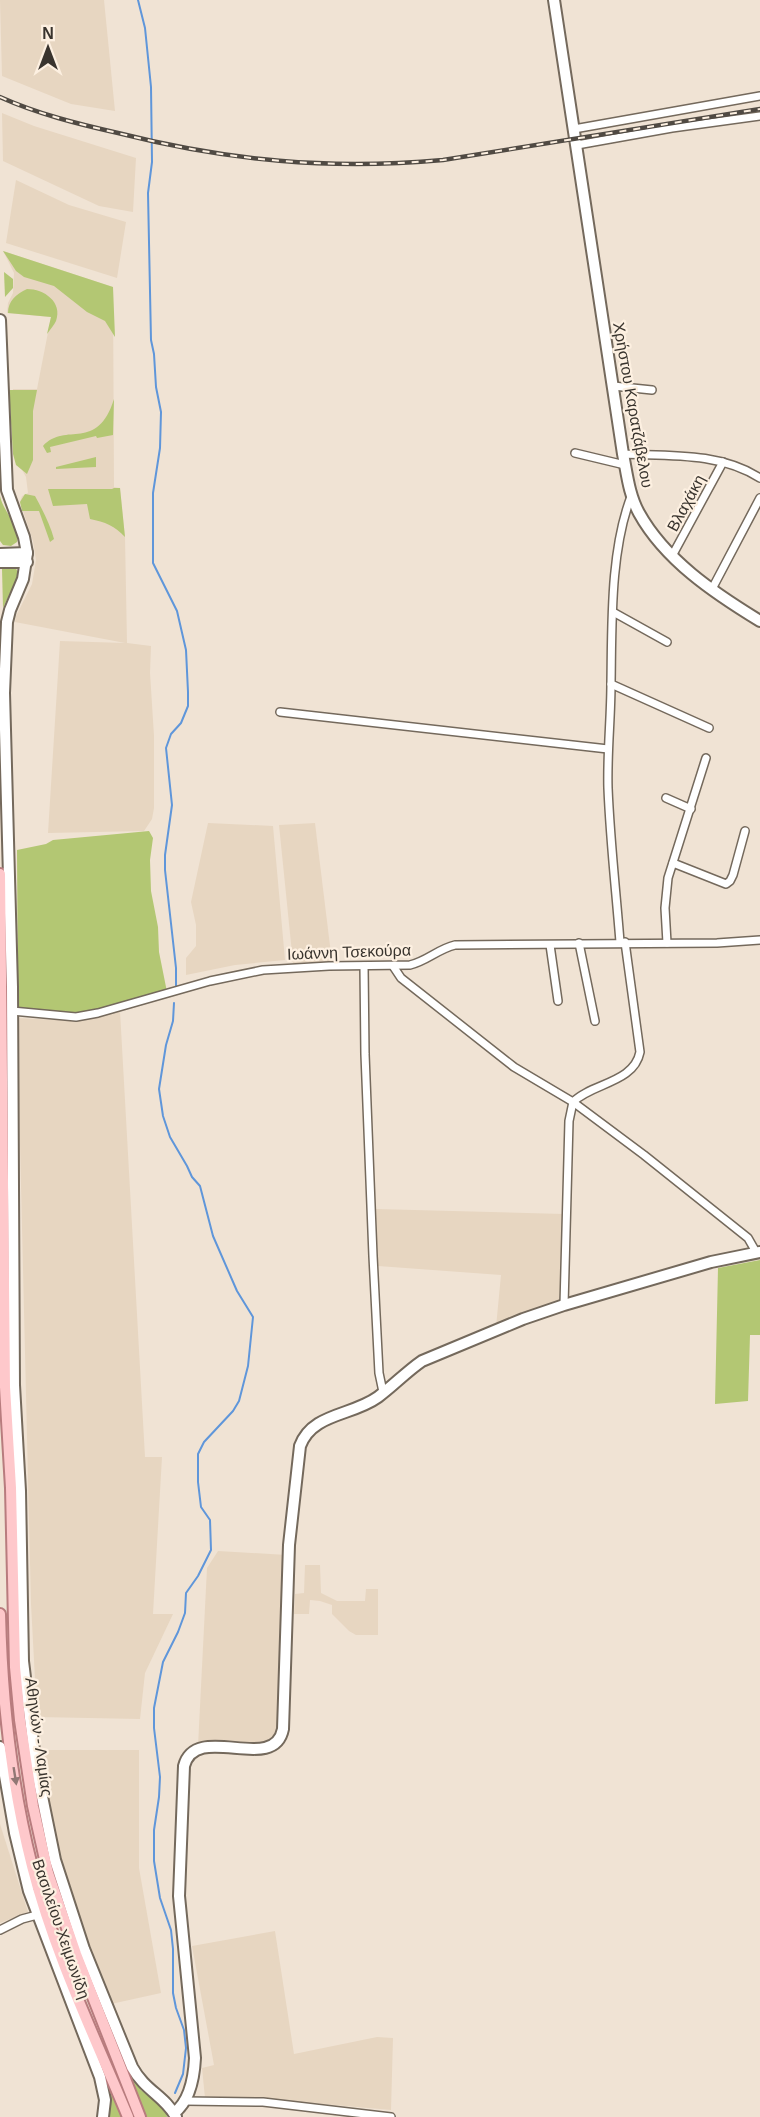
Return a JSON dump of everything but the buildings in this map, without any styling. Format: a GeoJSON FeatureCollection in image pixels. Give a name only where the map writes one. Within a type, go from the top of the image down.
{"type":"FeatureCollection","features":[{"type":"Feature","properties":{"kind":"main road","name":"Αθηνών - Λαμίας"},"geometry":{"type":"LineString","coordinates":[[0,874],[4,1378],[11,1488],[15,1667],[20,1720],[37,1826],[48,1873],[69,1935],[140,2117]]}},
{"type":"Feature","properties":{"kind":"main road","name":"Αθηνών - Λαμίας"},"geometry":{"type":"LineString","coordinates":[[0,1614],[7,1721],[18,1797],[32,1866],[45,1910],[74,1988],[128,2117]]}},
{"type":"Feature","properties":{"kind":"street","name":"Χρήστου Καρατζάβελου"},"geometry":{"type":"LineString","coordinates":[[554,0],[624,459],[632,494],[638,511],[672,556],[711,589],[760,621]]}},
{"type":"Feature","properties":{"kind":"street"},"geometry":{"type":"LineString","coordinates":[[576,138],[760,96]]}},
{"type":"Feature","properties":{"kind":"street"},"geometry":{"type":"LineString","coordinates":[[576,138],[760,116]]}},
{"type":"Feature","properties":{"kind":"street"},"geometry":{"type":"LineString","coordinates":[[0,320],[8,490],[24,537],[27,557],[23,579],[8,616],[5,650],[12,1011],[14,1385],[20,1491],[23,1661],[35,1760],[60,1879],[113,2023],[136,2075],[144,2086],[166,2103],[175,2115],[185,2102],[193,2078],[195,2058],[179,1896],[185,1761],[196,1749],[266,1748],[279,1741],[283,1729],[286,1594],[291,1515],[300,1446],[304,1436],[320,1422],[366,1404],[422,1361],[523,1319],[711,1262],[758,1252],[748,1238],[680,1183],[573,1102],[496,1054],[401,978],[393,966]]}},
{"type":"Feature","properties":{"kind":"street"},"geometry":{"type":"LineString","coordinates":[[614,386],[652,390]]}},
{"type":"Feature","properties":{"kind":"street"},"geometry":{"type":"LineString","coordinates":[[575,453],[624,459],[690,457],[723,462],[760,478]]}},
{"type":"Feature","properties":{"kind":"street","name":"Βλαχάκη"},"geometry":{"type":"LineString","coordinates":[[672,556],[723,462]]}},
{"type":"Feature","properties":{"kind":"street"},"geometry":{"type":"LineString","coordinates":[[564,1305],[568,1121],[573,1102],[582,1094],[602,1087],[625,1074],[639,1059],[640,1052],[623,942],[609,810],[608,749],[613,612],[620,539],[627,505],[632,494]]}},
{"type":"Feature","properties":{"kind":"street"},"geometry":{"type":"LineString","coordinates":[[711,589],[760,498]]}},
{"type":"Feature","properties":{"kind":"street"},"geometry":{"type":"LineString","coordinates":[[0,554],[27,557]]}},
{"type":"Feature","properties":{"kind":"street"},"geometry":{"type":"LineString","coordinates":[[0,562],[27,557]]}},
{"type":"Feature","properties":{"kind":"street"},"geometry":{"type":"LineString","coordinates":[[613,612],[667,642]]}},
{"type":"Feature","properties":{"kind":"street"},"geometry":{"type":"LineString","coordinates":[[611,684],[709,728]]}},
{"type":"Feature","properties":{"kind":"street"},"geometry":{"type":"LineString","coordinates":[[280,712],[608,749]]}},
{"type":"Feature","properties":{"kind":"street"},"geometry":{"type":"LineString","coordinates":[[667,943],[666,887],[706,758]]}},
{"type":"Feature","properties":{"kind":"street"},"geometry":{"type":"LineString","coordinates":[[666,798],[691,808]]}},
{"type":"Feature","properties":{"kind":"street"},"geometry":{"type":"LineString","coordinates":[[673,863],[726,884],[733,875],[745,831]]}},
{"type":"Feature","properties":{"kind":"street","name":"Ιωάννη Τσεκούρα"},"geometry":{"type":"LineString","coordinates":[[12,1011],[76,1017],[98,1013],[210,981],[263,970],[421,963],[441,950],[455,945],[760,940]]}},
{"type":"Feature","properties":{"kind":"street"},"geometry":{"type":"LineString","coordinates":[[579,943],[595,1021]]}},
{"type":"Feature","properties":{"kind":"street"},"geometry":{"type":"LineString","coordinates":[[550,945],[558,1001]]}},
{"type":"Feature","properties":{"kind":"street"},"geometry":{"type":"LineString","coordinates":[[363,966],[364,1054],[373,1256],[379,1373],[383,1392]]}},
{"type":"Feature","properties":{"kind":"street","name":"Βασιλείου Χειμωνίδη"},"geometry":{"type":"LineString","coordinates":[[0,1748],[25,1877],[37,1915],[100,2077],[105,2100],[103,2117]]}},
{"type":"Feature","properties":{"kind":"street"},"geometry":{"type":"LineString","coordinates":[[0,1930],[22,1919],[37,1915]]}},
{"type":"Feature","properties":{"kind":"street"},"geometry":{"type":"LineString","coordinates":[[185,2102],[270,2103],[391,2117]]}},
{"type":"Feature","properties":{"kind":"shaded area"},"geometry":{"type":"Polygon","coordinates":[[[0,0],[104,0],[115,111],[71,104],[2,76],[0,0]]]}},
{"type":"Feature","properties":{"kind":"shaded area"},"geometry":{"type":"Polygon","coordinates":[[[2,113],[34,126],[136,158],[133,212],[99,206],[3,161],[2,113]]]}},
{"type":"Feature","properties":{"kind":"shaded area"},"geometry":{"type":"Polygon","coordinates":[[[16,180],[69,205],[126,222],[117,278],[6,243],[16,180]]]}},
{"type":"Feature","properties":{"kind":"shaded area"},"geometry":{"type":"Polygon","coordinates":[[[3,251],[113,287],[114,487],[120,488],[125,537],[127,643],[151,646],[154,808],[152,819],[144,831],[48,833],[60,641],[125,643],[15,622],[32,584],[36,560],[33,541],[20,502],[22,496],[28,493],[26,477],[20,466],[13,389],[37,389],[51,317],[7,313],[8,303],[13,293],[14,273],[3,251]]]}},
{"type":"Feature","properties":{"kind":"shaded area"},"geometry":{"type":"Polygon","coordinates":[[[208,823],[273,826],[285,960],[235,965],[186,975],[186,958],[196,946],[196,925],[191,902],[208,823]]]}},
{"type":"Feature","properties":{"kind":"shaded area"},"geometry":{"type":"Polygon","coordinates":[[[315,823],[332,962],[293,963],[279,825],[315,823]]]}},
{"type":"Feature","properties":{"kind":"shaded area"},"geometry":{"type":"Polygon","coordinates":[[[120,1011],[145,1457],[162,1457],[153,1614],[173,1614],[145,1673],[140,1719],[37,1717],[31,1604],[17,1018],[78,1021],[120,1011]]]}},
{"type":"Feature","properties":{"kind":"shaded area"},"geometry":{"type":"Polygon","coordinates":[[[376,1209],[564,1214],[561,1302],[496,1327],[501,1275],[378,1266],[376,1209]]]}},
{"type":"Feature","properties":{"kind":"shaded area"},"geometry":{"type":"Polygon","coordinates":[[[218,1551],[287,1555],[279,1729],[271,1743],[198,1746],[207,1568],[218,1551]]]}},
{"type":"Feature","properties":{"kind":"shaded area"},"geometry":{"type":"Polygon","coordinates":[[[305,1565],[320,1565],[321,1593],[337,1601],[365,1601],[366,1589],[378,1589],[378,1635],[356,1635],[349,1631],[332,1614],[332,1605],[320,1601],[310,1600],[309,1614],[294,1614],[295,1594],[304,1593],[305,1565]]]}},
{"type":"Feature","properties":{"kind":"shaded area"},"geometry":{"type":"Polygon","coordinates":[[[42,1750],[139,1750],[139,1868],[161,1993],[111,2004],[59,1854],[49,1805],[42,1750]]]}},
{"type":"Feature","properties":{"kind":"shaded area"},"geometry":{"type":"Polygon","coordinates":[[[0,1824],[28,1912],[0,1923],[0,1824]]]}},
{"type":"Feature","properties":{"kind":"shaded area"},"geometry":{"type":"Polygon","coordinates":[[[275,1931],[294,2054],[377,2037],[393,2038],[391,2110],[278,2100],[205,2098],[202,2068],[214,2065],[192,1946],[275,1931]]]}},
{"type":"Feature","properties":{"kind":"green space"},"geometry":{"type":"Polygon","coordinates":[[[3,251],[113,287],[115,337],[105,321],[87,312],[54,286],[24,277],[16,271],[3,251]]]}},
{"type":"Feature","properties":{"kind":"green space"},"geometry":{"type":"Polygon","coordinates":[[[4,272],[13,279],[13,288],[5,297],[4,272]]]}},
{"type":"Feature","properties":{"kind":"green space"},"geometry":{"type":"Polygon","coordinates":[[[27,289],[45,294],[57,308],[56,321],[47,334],[51,317],[8,313],[13,298],[27,289]]]}},
{"type":"Feature","properties":{"kind":"green space"},"geometry":{"type":"Polygon","coordinates":[[[9,390],[37,390],[33,411],[33,460],[27,474],[16,465],[13,454],[9,390]]]}},
{"type":"Feature","properties":{"kind":"green space"},"geometry":{"type":"Polygon","coordinates":[[[114,399],[113,435],[97,438],[96,436],[50,447],[51,452],[47,453],[43,446],[52,439],[90,431],[99,426],[114,399]]]}},
{"type":"Feature","properties":{"kind":"green space"},"geometry":{"type":"Polygon","coordinates":[[[96,457],[96,467],[56,469],[56,467],[96,457]]]}},
{"type":"Feature","properties":{"kind":"green space"},"geometry":{"type":"Polygon","coordinates":[[[120,488],[125,537],[109,525],[90,519],[87,504],[53,506],[48,489],[112,489],[120,488]]]}},
{"type":"Feature","properties":{"kind":"green space"},"geometry":{"type":"Polygon","coordinates":[[[25,494],[35,496],[54,539],[50,542],[39,511],[22,511],[20,502],[25,494]]]}},
{"type":"Feature","properties":{"kind":"green space"},"geometry":{"type":"Polygon","coordinates":[[[0,496],[18,537],[17,542],[11,546],[3,545],[0,541],[0,496]]]}},
{"type":"Feature","properties":{"kind":"green space"},"geometry":{"type":"Polygon","coordinates":[[[14,565],[19,574],[3,608],[2,569],[3,566],[14,565]]]}},
{"type":"Feature","properties":{"kind":"green space"},"geometry":{"type":"Polygon","coordinates":[[[149,831],[153,838],[150,860],[151,891],[167,992],[77,1015],[18,1007],[17,850],[46,844],[53,840],[149,831]]]}},
{"type":"Feature","properties":{"kind":"green space"},"geometry":{"type":"Polygon","coordinates":[[[760,1260],[760,1335],[750,1335],[748,1401],[715,1404],[718,1268],[760,1260]]]}},
{"type":"Feature","properties":{"kind":"green space"},"geometry":{"type":"Polygon","coordinates":[[[134,2077],[141,2090],[166,2111],[167,2117],[144,2117],[130,2079],[134,2077]]]}},
{"type":"Feature","properties":{"kind":"green space"},"geometry":{"type":"Polygon","coordinates":[[[107,2080],[122,2117],[108,2117],[107,2080]]]}},
{"type":"Feature","properties":{"kind":"waterway"},"geometry":{"type":"LineString","coordinates":[[138,0],[145,28],[151,87],[152,162],[148,193],[151,340],[161,412],[160,448],[153,493],[153,563],[177,611],[186,650],[188,692],[188,706],[181,723],[171,734],[166,748],[172,805],[165,870],[176,968],[176,988]]}},
{"type":"Feature","properties":{"kind":"waterway"},"geometry":{"type":"LineString","coordinates":[[174,1003],[173,1021],[166,1045],[159,1089],[163,1116],[170,1137],[192,1177],[200,1186],[213,1236],[237,1291],[253,1317],[248,1366],[239,1401],[233,1411],[204,1442],[198,1454],[201,1507],[210,1520],[211,1550],[198,1576],[186,1593],[185,1613],[163,1662],[154,1708],[160,1777],[154,1830],[154,1861],[160,1898],[171,1930],[173,1993],[184,2030],[186,2048],[183,2074],[175,2093]]}},
{"type":"Feature","properties":{"kind":"railway"},"geometry":{"type":"LineString","coordinates":[[0,97],[29,109],[73,122],[159,143],[279,161],[360,164],[443,160],[760,109]]}}]}
